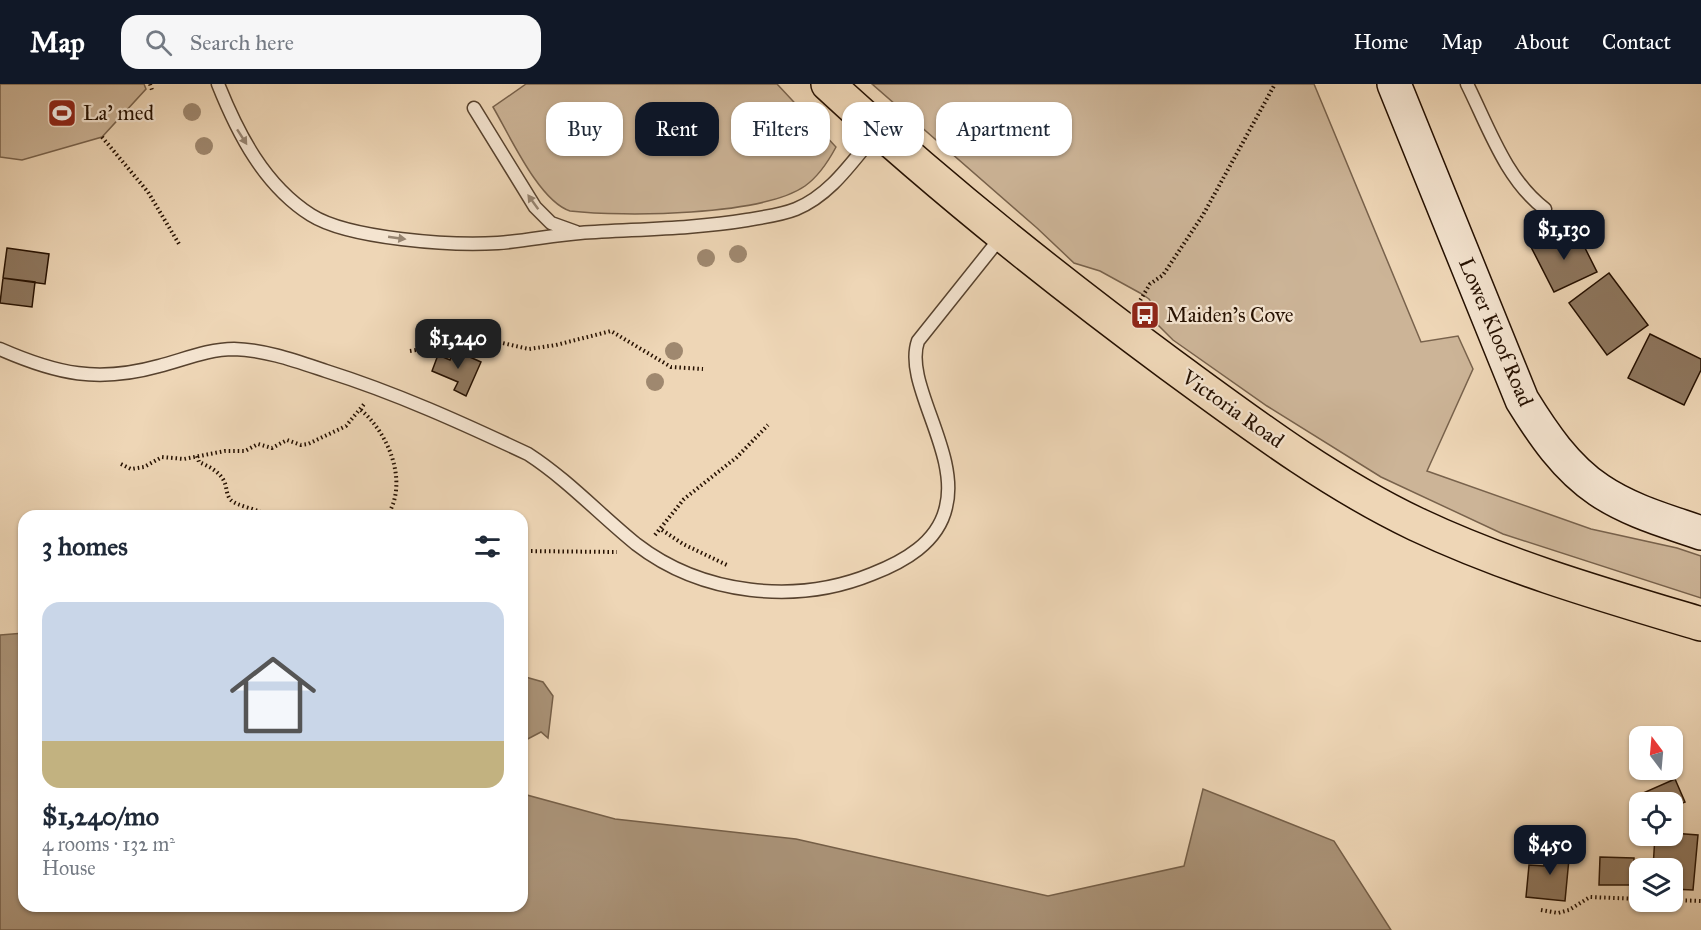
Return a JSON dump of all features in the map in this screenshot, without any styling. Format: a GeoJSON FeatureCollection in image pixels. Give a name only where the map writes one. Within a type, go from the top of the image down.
{"type":"FeatureCollection","features":[{"type":"Feature","properties":{"kind":"main road","name":"Victoria Road"},"geometry":{"type":"LineString","coordinates":[[828,84],[848,102]]}},
{"type":"Feature","properties":{"kind":"main road","name":"Lower Kloof Road"},"geometry":{"type":"LineString","coordinates":[[1394,84],[1522,400],[1534,420],[1571,467],[1600,491],[1635,510],[1701,533]]}},
{"type":"Feature","properties":{"kind":"main road","name":"Victoria Road"},"geometry":{"type":"LineString","coordinates":[[908,156],[1002,236],[1262,431],[1336,479],[1413,523],[1479,552],[1564,583],[1701,624]]}},
{"type":"Feature","properties":{"kind":"lane"},"geometry":{"type":"LineString","coordinates":[[218,84],[235,126],[269,179],[288,198],[314,216],[360,232],[459,243],[497,243],[580,233],[726,224],[796,209],[830,188],[856,156]]}},
{"type":"Feature","properties":{"kind":"lane"},"geometry":{"type":"LineString","coordinates":[[1467,84],[1519,183],[1531,198],[1545,209]]}},
{"type":"Feature","properties":{"kind":"lane"},"geometry":{"type":"LineString","coordinates":[[474,108],[535,207],[551,224],[580,233]]}},
{"type":"Feature","properties":{"kind":"lane"},"geometry":{"type":"LineString","coordinates":[[0,350],[36,365],[101,376],[135,373],[201,354],[241,350],[290,359],[372,386],[528,454],[550,469],[637,545],[663,562],[703,580],[724,585],[776,592],[802,592],[840,585],[894,566],[920,548],[938,529],[947,506],[948,485],[945,461],[920,382],[914,351],[918,341],[1002,236]]}},
{"type":"Feature","properties":{"kind":"path"},"geometry":{"type":"LineString","coordinates":[[150,84],[152,90]]}},
{"type":"Feature","properties":{"kind":"path"},"geometry":{"type":"LineString","coordinates":[[1144,294],[1150,284],[1163,275],[1203,215],[1275,84]]}},
{"type":"Feature","properties":{"kind":"path"},"geometry":{"type":"LineString","coordinates":[[102,137],[148,192],[180,244]]}},
{"type":"Feature","properties":{"kind":"path"},"geometry":{"type":"LineString","coordinates":[[410,351],[485,339],[529,349],[556,345],[611,331],[671,367],[703,369]]}},
{"type":"Feature","properties":{"kind":"path"},"geometry":{"type":"LineString","coordinates":[[121,464],[131,469],[144,467],[162,457],[184,459],[225,451],[245,451],[258,444],[272,448],[287,440],[301,445],[308,444],[346,426],[361,410],[372,386]]}},
{"type":"Feature","properties":{"kind":"path"},"geometry":{"type":"LineString","coordinates":[[361,410],[384,436],[392,457],[397,496],[390,510]]}},
{"type":"Feature","properties":{"kind":"path"},"geometry":{"type":"LineString","coordinates":[[724,585],[729,564],[683,544],[662,530],[684,500],[737,458],[768,425]]}},
{"type":"Feature","properties":{"kind":"path"},"geometry":{"type":"LineString","coordinates":[[197,456],[199,462],[214,469],[224,481],[230,499],[235,503],[259,510]]}},
{"type":"Feature","properties":{"kind":"path"},"geometry":{"type":"LineString","coordinates":[[528,551],[606,552]]}},
{"type":"Feature","properties":{"kind":"path"},"geometry":{"type":"LineString","coordinates":[[1541,910],[1558,913],[1569,910],[1590,897],[1629,899]]}},
{"type":"Feature","properties":{"kind":"path"},"geometry":{"type":"LineString","coordinates":[[1683,900],[1701,901]]}},
{"type":"Feature","properties":{"kind":"shaded area","name":"La' med"},"geometry":{"type":"Polygon","coordinates":[[[0,84],[144,84],[146,89],[102,137],[22,160],[0,157],[0,84]]]}},
{"type":"Feature","properties":{"kind":"shaded area"},"geometry":{"type":"Polygon","coordinates":[[[526,84],[777,84],[794,102],[731,102],[731,156],[830,156],[830,141],[836,147],[823,168],[805,186],[785,196],[758,203],[726,209],[656,214],[570,211],[558,205],[536,181],[493,107],[526,84]]]}},
{"type":"Feature","properties":{"kind":"shaded area"},"geometry":{"type":"Polygon","coordinates":[[[872,84],[1314,84],[1421,342],[1458,336],[1473,369],[1427,471],[1591,529],[1677,548],[1701,556],[1701,598],[1503,534],[1381,477],[1267,406],[1173,340],[1156,323],[1158,313],[1149,299],[1100,271],[1074,263],[954,156],[1072,156],[1072,102],[936,102],[936,140],[924,129],[924,102],[893,102],[872,84]]]}},
{"type":"Feature","properties":{"kind":"shaded area"},"geometry":{"type":"Polygon","coordinates":[[[18,634],[18,912],[528,912],[528,795],[615,819],[796,839],[1048,896],[1184,866],[1203,789],[1334,841],[1391,930],[0,930],[0,635],[18,634]]]}},
{"type":"Feature","properties":{"kind":"shaded area"},"geometry":{"type":"Polygon","coordinates":[[[528,678],[543,682],[553,696],[548,738],[541,732],[528,739],[528,678]]]}},
{"type":"Feature","properties":{"kind":"building"},"geometry":{"type":"Polygon","coordinates":[[[1577,232],[1597,272],[1554,292],[1530,245],[1549,236],[1553,244],[1577,232]]]}},
{"type":"Feature","properties":{"kind":"building"},"geometry":{"type":"Polygon","coordinates":[[[7,248],[49,254],[45,284],[3,278],[7,248]]]}},
{"type":"Feature","properties":{"kind":"building"},"geometry":{"type":"Polygon","coordinates":[[[1609,273],[1648,325],[1607,355],[1569,303],[1609,273]]]}},
{"type":"Feature","properties":{"kind":"building"},"geometry":{"type":"Polygon","coordinates":[[[3,278],[35,282],[32,307],[0,303],[3,278]]]}},
{"type":"Feature","properties":{"kind":"building"},"geometry":{"type":"Polygon","coordinates":[[[1650,334],[1701,359],[1701,370],[1684,405],[1628,378],[1650,334]]]}},
{"type":"Feature","properties":{"kind":"building"},"geometry":{"type":"Polygon","coordinates":[[[454,350],[481,362],[466,396],[454,390],[458,382],[432,371],[438,355],[450,360],[454,350]]]}},
{"type":"Feature","properties":{"kind":"building"},"geometry":{"type":"Polygon","coordinates":[[[1675,780],[1681,792],[1645,792],[1675,780]]]}},
{"type":"Feature","properties":{"kind":"building"},"geometry":{"type":"Polygon","coordinates":[[[1683,834],[1698,835],[1693,890],[1683,890],[1683,858],[1654,858],[1654,846],[1683,846],[1683,834]]]}},
{"type":"Feature","properties":{"kind":"building"},"geometry":{"type":"Polygon","coordinates":[[[1546,846],[1570,848],[1565,901],[1526,897],[1529,865],[1544,866],[1546,846]]]}},
{"type":"Feature","properties":{"kind":"building"},"geometry":{"type":"Polygon","coordinates":[[[1600,857],[1634,858],[1629,858],[1629,885],[1599,885],[1600,857]]]}},
{"type":"Feature","properties":{"kind":"place","name":"La' med"},"geometry":{"type":"Point","coordinates":[62,113]}},
{"type":"Feature","properties":{"kind":"place","name":"Maiden's Cove"},"geometry":{"type":"Point","coordinates":[1145,315]}}]}
